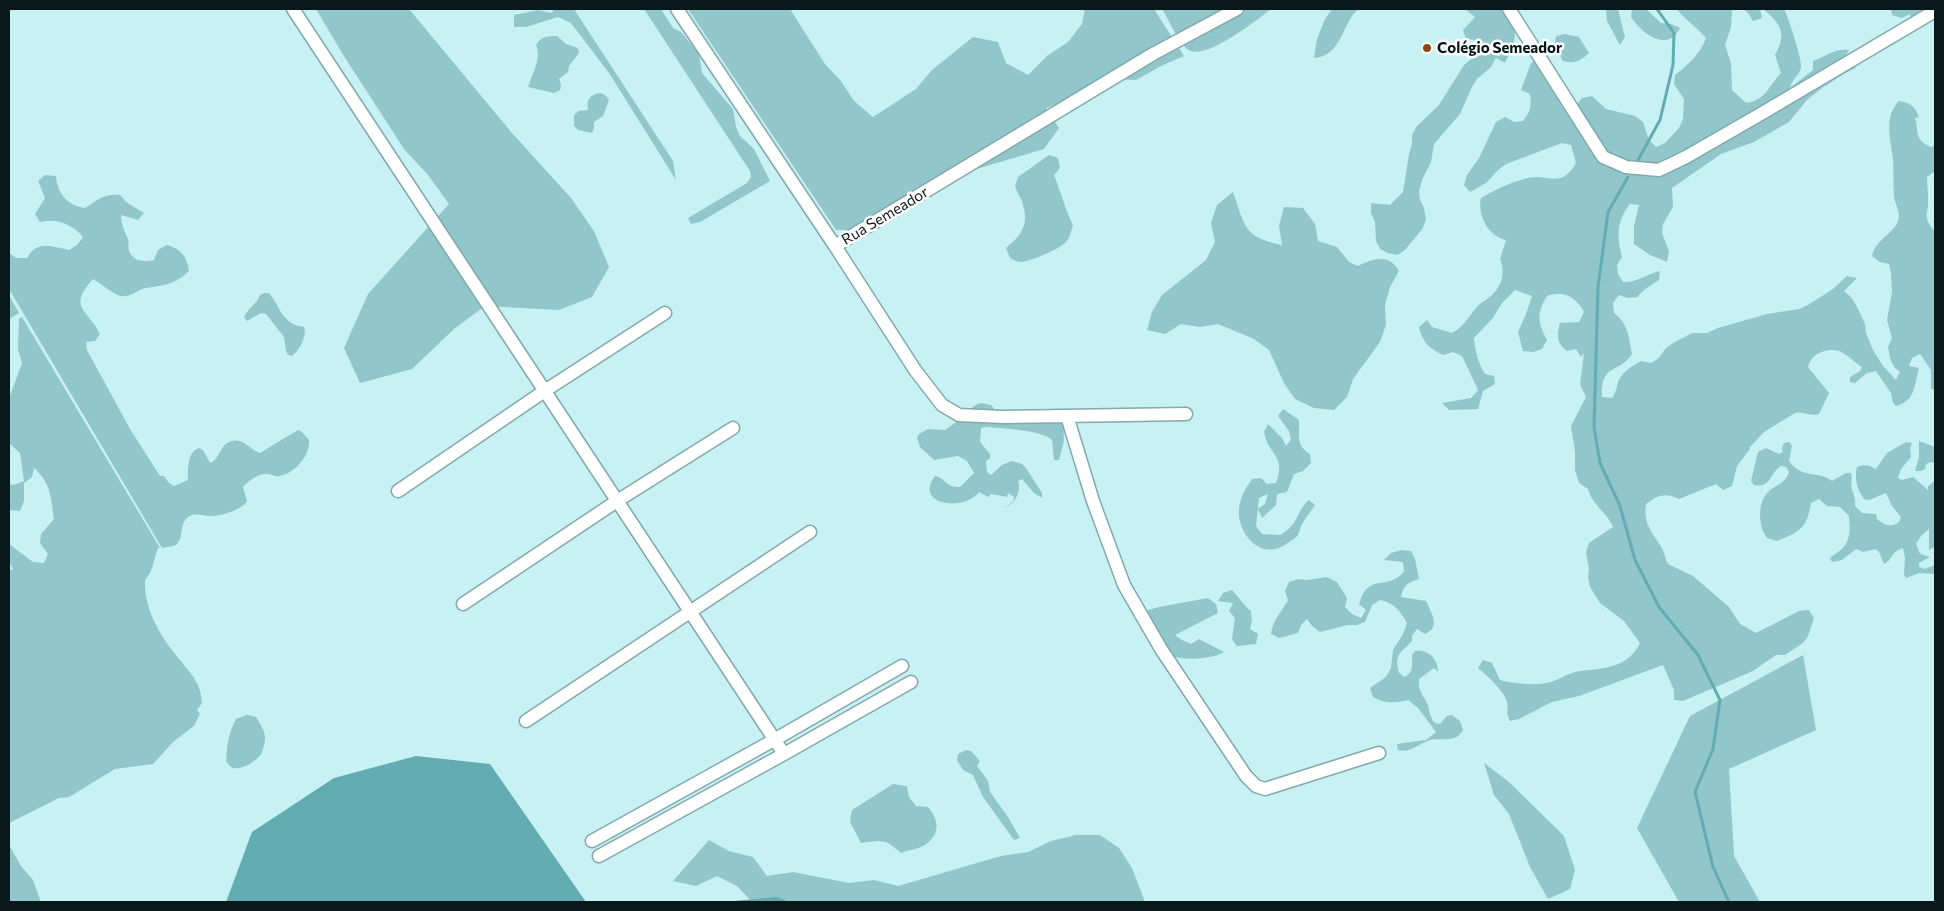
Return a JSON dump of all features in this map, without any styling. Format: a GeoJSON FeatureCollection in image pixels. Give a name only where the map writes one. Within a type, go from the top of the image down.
{"type":"FeatureCollection","features":[{"type":"Feature","properties":{"kind":"street"},"geometry":{"type":"LineString","coordinates":[[293,9],[546,390],[617,501],[691,610],[784,754]]}},
{"type":"Feature","properties":{"kind":"street","name":"Rua Semeador"},"geometry":{"type":"LineString","coordinates":[[676,9],[835,246],[1153,54],[1237,9]]}},
{"type":"Feature","properties":{"kind":"street"},"geometry":{"type":"LineString","coordinates":[[1509,9],[1603,157],[1626,167],[1659,170],[1751,120],[1935,11]]}},
{"type":"Feature","properties":{"kind":"street"},"geometry":{"type":"LineString","coordinates":[[835,246],[915,370],[942,405],[959,415],[1186,414]]}},
{"type":"Feature","properties":{"kind":"street"},"geometry":{"type":"LineString","coordinates":[[398,491],[546,390],[665,313]]}},
{"type":"Feature","properties":{"kind":"street"},"geometry":{"type":"LineString","coordinates":[[1067,416],[1093,501],[1124,585],[1161,649],[1246,776],[1256,786],[1265,789],[1379,753]]}},
{"type":"Feature","properties":{"kind":"street"},"geometry":{"type":"LineString","coordinates":[[463,604],[617,501],[733,428]]}},
{"type":"Feature","properties":{"kind":"street"},"geometry":{"type":"LineString","coordinates":[[526,721],[810,532]]}},
{"type":"Feature","properties":{"kind":"street"},"geometry":{"type":"LineString","coordinates":[[592,841],[774,740],[902,666]]}},
{"type":"Feature","properties":{"kind":"street"},"geometry":{"type":"LineString","coordinates":[[599,856],[911,682]]}},
{"type":"Feature","properties":{"kind":"shaded area"},"geometry":{"type":"Polygon","coordinates":[[[316,9],[409,9],[512,133],[571,198],[594,231],[609,267],[592,297],[559,310],[485,306],[454,329],[412,369],[360,383],[344,348],[368,294],[449,204],[428,175],[404,149],[316,9]]]}},
{"type":"Feature","properties":{"kind":"shaded area"},"geometry":{"type":"Polygon","coordinates":[[[555,9],[574,9],[673,161],[676,180],[609,73],[571,23],[558,17],[526,27],[514,27],[514,15],[538,10],[551,13],[555,9]]]}},
{"type":"Feature","properties":{"kind":"shaded area"},"geometry":{"type":"Polygon","coordinates":[[[644,9],[661,9],[673,28],[681,32],[699,54],[702,73],[733,109],[736,127],[740,136],[754,149],[770,181],[700,222],[691,224],[688,218],[747,183],[751,177],[750,171],[644,9]]]}},
{"type":"Feature","properties":{"kind":"shaded area"},"geometry":{"type":"Polygon","coordinates":[[[688,9],[790,9],[825,64],[841,81],[854,101],[873,117],[916,89],[932,70],[973,37],[998,42],[1006,63],[1028,75],[1047,56],[1068,42],[1082,24],[1085,9],[1154,9],[1184,56],[1136,80],[1111,79],[1067,101],[1046,108],[1059,128],[1044,149],[980,168],[958,170],[855,230],[836,230],[688,9]]]}},
{"type":"Feature","properties":{"kind":"shaded area"},"geometry":{"type":"Polygon","coordinates":[[[1162,9],[1271,9],[1230,38],[1205,50],[1195,52],[1183,45],[1162,9]]]}},
{"type":"Feature","properties":{"kind":"shaded area"},"geometry":{"type":"Polygon","coordinates":[[[1332,9],[1358,9],[1352,16],[1336,46],[1323,56],[1314,58],[1317,39],[1325,19],[1332,9]]]}},
{"type":"Feature","properties":{"kind":"shaded area"},"geometry":{"type":"Polygon","coordinates":[[[1465,9],[1501,9],[1514,29],[1514,44],[1505,63],[1496,58],[1491,67],[1477,79],[1460,114],[1434,144],[1431,162],[1419,191],[1426,219],[1423,228],[1405,250],[1397,255],[1388,253],[1380,249],[1376,241],[1371,203],[1390,205],[1403,192],[1412,135],[1416,127],[1439,105],[1464,65],[1478,53],[1475,40],[1466,39],[1463,30],[1475,17],[1465,9]]]}},
{"type":"Feature","properties":{"kind":"shaded area"},"geometry":{"type":"Polygon","coordinates":[[[1606,9],[1618,9],[1625,37],[1620,45],[1607,21],[1606,9]]]}},
{"type":"Feature","properties":{"kind":"shaded area"},"geometry":{"type":"Polygon","coordinates":[[[1632,9],[1646,9],[1661,23],[1671,24],[1680,28],[1669,39],[1655,38],[1648,35],[1631,17],[1632,9]]]}},
{"type":"Feature","properties":{"kind":"shaded area"},"geometry":{"type":"Polygon","coordinates":[[[1677,9],[1732,9],[1731,27],[1725,45],[1731,63],[1732,90],[1746,103],[1762,96],[1781,73],[1775,55],[1781,41],[1780,29],[1774,19],[1763,9],[1784,9],[1792,29],[1801,68],[1790,88],[1813,70],[1813,61],[1835,51],[1849,50],[1839,66],[1848,63],[1856,68],[1822,88],[1807,100],[1789,122],[1754,142],[1721,154],[1672,188],[1673,207],[1663,224],[1662,233],[1669,251],[1667,262],[1650,255],[1634,244],[1634,226],[1639,205],[1630,204],[1620,223],[1619,242],[1622,257],[1617,265],[1618,274],[1623,282],[1628,282],[1660,271],[1659,280],[1637,297],[1628,298],[1619,295],[1613,303],[1614,313],[1622,321],[1627,331],[1632,354],[1622,364],[1607,374],[1602,386],[1602,397],[1612,398],[1618,382],[1628,369],[1641,361],[1651,363],[1659,358],[1665,349],[1673,343],[1692,333],[1707,333],[1767,314],[1799,309],[1833,289],[1847,276],[1857,278],[1844,291],[1856,305],[1865,324],[1866,333],[1873,350],[1883,366],[1896,380],[1900,372],[1894,367],[1888,347],[1892,338],[1887,320],[1892,292],[1891,273],[1889,264],[1880,262],[1872,256],[1878,244],[1898,222],[1899,216],[1894,197],[1893,159],[1889,128],[1891,114],[1899,101],[1910,104],[1916,111],[1919,118],[1915,117],[1917,131],[1922,141],[1931,147],[1935,145],[1935,171],[1927,177],[1927,218],[1935,232],[1935,390],[1931,389],[1931,370],[1920,354],[1912,358],[1909,366],[1919,368],[1913,392],[1903,404],[1896,406],[1893,403],[1891,393],[1876,371],[1867,373],[1855,383],[1850,382],[1850,377],[1860,371],[1862,367],[1839,351],[1824,351],[1812,358],[1808,367],[1829,393],[1819,414],[1795,413],[1764,432],[1749,448],[1737,466],[1732,486],[1723,490],[1716,484],[1679,499],[1666,495],[1654,498],[1646,504],[1645,510],[1648,526],[1661,547],[1668,564],[1693,576],[1729,607],[1740,624],[1756,633],[1799,611],[1809,610],[1814,618],[1808,636],[1803,643],[1785,655],[1776,655],[1753,671],[1683,701],[1674,700],[1674,690],[1663,665],[1579,696],[1552,702],[1519,719],[1510,721],[1506,698],[1503,693],[1478,668],[1483,660],[1492,663],[1500,680],[1539,684],[1551,682],[1576,672],[1615,665],[1629,658],[1640,643],[1624,621],[1600,603],[1590,587],[1588,578],[1589,569],[1586,552],[1589,543],[1613,527],[1593,500],[1588,489],[1579,483],[1575,470],[1575,452],[1571,426],[1586,397],[1580,385],[1584,353],[1581,357],[1576,349],[1567,351],[1559,342],[1558,335],[1560,323],[1579,322],[1584,312],[1577,302],[1564,294],[1547,296],[1541,308],[1540,323],[1547,340],[1542,349],[1533,352],[1523,351],[1518,332],[1532,296],[1515,290],[1474,338],[1480,366],[1485,374],[1494,376],[1495,384],[1483,391],[1478,409],[1449,410],[1442,403],[1471,398],[1478,390],[1462,356],[1453,352],[1443,355],[1434,350],[1424,341],[1419,327],[1427,320],[1432,327],[1452,333],[1456,331],[1479,305],[1499,287],[1503,273],[1500,259],[1506,240],[1494,234],[1485,224],[1480,205],[1481,198],[1504,186],[1528,178],[1560,178],[1565,176],[1576,163],[1571,145],[1562,143],[1506,164],[1486,183],[1470,192],[1464,185],[1467,175],[1479,158],[1496,122],[1505,117],[1514,122],[1523,121],[1527,115],[1531,105],[1530,94],[1521,90],[1531,63],[1539,58],[1562,107],[1570,113],[1582,98],[1592,96],[1606,109],[1635,116],[1643,122],[1649,140],[1656,147],[1665,143],[1679,128],[1683,119],[1684,99],[1674,84],[1675,75],[1694,58],[1706,38],[1677,9]]]}},
{"type":"Feature","properties":{"kind":"shaded area"},"geometry":{"type":"Polygon","coordinates":[[[1743,9],[1760,9],[1762,18],[1753,21],[1743,9]]]}},
{"type":"Feature","properties":{"kind":"shaded area"},"geometry":{"type":"Polygon","coordinates":[[[1891,9],[1935,9],[1912,23],[1910,14],[1902,18],[1892,15],[1891,9]]]}},
{"type":"Feature","properties":{"kind":"shaded area"},"geometry":{"type":"Polygon","coordinates":[[[1565,34],[1579,37],[1589,53],[1576,61],[1562,60],[1555,41],[1556,36],[1565,34]]]}},
{"type":"Feature","properties":{"kind":"shaded area"},"geometry":{"type":"Polygon","coordinates":[[[557,36],[566,44],[578,48],[579,53],[569,66],[568,72],[559,79],[560,90],[554,93],[528,87],[538,55],[536,45],[542,38],[557,36]]]}},
{"type":"Feature","properties":{"kind":"shaded area"},"geometry":{"type":"Polygon","coordinates":[[[600,93],[609,100],[603,116],[594,122],[592,133],[578,130],[574,126],[574,115],[579,111],[588,110],[590,98],[600,93]]]}},
{"type":"Feature","properties":{"kind":"shaded area"},"geometry":{"type":"Polygon","coordinates":[[[1049,155],[1058,158],[1060,168],[1054,175],[1073,225],[1071,232],[1067,241],[1057,249],[1031,260],[1017,261],[1010,258],[1006,248],[1020,234],[1025,218],[1022,200],[1015,186],[1018,177],[1049,155]]]}},
{"type":"Feature","properties":{"kind":"shaded area"},"geometry":{"type":"Polygon","coordinates":[[[45,175],[56,176],[61,193],[73,205],[85,208],[105,196],[120,195],[126,202],[144,213],[138,220],[121,215],[122,224],[128,239],[129,251],[136,259],[143,261],[154,260],[158,250],[167,245],[180,251],[187,261],[189,271],[169,284],[143,289],[127,296],[120,296],[93,279],[81,296],[82,308],[100,334],[95,341],[86,342],[87,350],[130,429],[160,476],[164,476],[174,486],[188,480],[190,457],[199,448],[203,450],[210,463],[214,461],[225,445],[232,441],[240,441],[260,453],[298,430],[309,440],[305,457],[291,472],[278,476],[264,474],[254,478],[243,487],[247,501],[232,512],[210,516],[195,514],[187,518],[184,522],[179,541],[174,546],[162,548],[9,289],[9,253],[16,258],[27,258],[35,249],[45,246],[69,250],[77,245],[83,237],[69,225],[52,221],[40,222],[35,214],[45,198],[38,181],[45,175]]]}},
{"type":"Feature","properties":{"kind":"shaded area"},"geometry":{"type":"Polygon","coordinates":[[[1233,192],[1243,222],[1253,234],[1260,238],[1282,245],[1279,226],[1284,207],[1303,208],[1315,224],[1318,241],[1337,247],[1349,262],[1358,266],[1369,261],[1386,260],[1395,265],[1399,271],[1390,287],[1385,305],[1386,325],[1380,342],[1353,379],[1347,397],[1334,410],[1314,408],[1295,399],[1284,383],[1269,350],[1254,339],[1218,324],[1200,327],[1181,324],[1165,334],[1147,330],[1152,312],[1162,295],[1206,260],[1215,242],[1211,223],[1217,205],[1233,192]]]}},
{"type":"Feature","properties":{"kind":"shaded area"},"geometry":{"type":"Polygon","coordinates":[[[269,293],[286,319],[304,327],[305,334],[302,343],[292,356],[288,355],[286,351],[284,337],[266,314],[261,313],[247,321],[244,317],[260,295],[269,293]]]}},
{"type":"Feature","properties":{"kind":"shaded area"},"geometry":{"type":"Polygon","coordinates":[[[9,295],[19,313],[9,319],[9,295]]]}},
{"type":"Feature","properties":{"kind":"shaded area"},"geometry":{"type":"Polygon","coordinates":[[[22,317],[160,548],[158,548],[152,569],[145,580],[147,602],[160,633],[198,684],[202,703],[197,710],[200,714],[194,726],[173,742],[153,764],[115,769],[69,797],[59,798],[9,823],[9,571],[13,569],[9,561],[9,544],[33,562],[44,563],[48,554],[40,543],[41,534],[54,519],[47,485],[34,468],[32,477],[24,483],[24,501],[20,511],[9,510],[9,484],[14,485],[24,481],[20,453],[9,443],[10,396],[22,363],[18,349],[19,319],[22,317]]]}},
{"type":"Feature","properties":{"kind":"shaded area"},"geometry":{"type":"Polygon","coordinates":[[[981,403],[991,405],[994,413],[1063,421],[1064,441],[1059,460],[1054,460],[1052,440],[1040,434],[1021,430],[981,428],[980,442],[990,454],[990,458],[986,461],[987,472],[991,475],[1002,465],[1012,461],[1022,464],[1042,493],[1042,498],[1034,493],[1022,479],[1018,481],[1019,489],[1017,496],[1012,503],[1005,508],[1013,501],[1014,497],[1008,493],[1007,497],[991,494],[988,497],[979,492],[963,502],[953,503],[936,499],[931,494],[930,486],[935,476],[951,486],[960,487],[974,473],[967,461],[958,456],[934,460],[920,447],[917,438],[919,434],[928,429],[945,430],[965,416],[975,405],[981,403]]]}},
{"type":"Feature","properties":{"kind":"shaded area"},"geometry":{"type":"Polygon","coordinates":[[[1283,409],[1299,420],[1300,443],[1305,451],[1310,454],[1311,463],[1303,471],[1294,474],[1287,492],[1277,494],[1276,505],[1262,518],[1258,509],[1265,504],[1268,494],[1259,498],[1256,526],[1262,534],[1280,535],[1291,527],[1301,509],[1309,500],[1315,505],[1296,537],[1276,549],[1266,549],[1250,540],[1244,532],[1240,523],[1240,503],[1252,479],[1261,478],[1267,484],[1276,483],[1279,474],[1278,461],[1266,440],[1264,432],[1268,424],[1282,438],[1286,446],[1291,440],[1289,431],[1278,416],[1283,409]]]}},
{"type":"Feature","properties":{"kind":"shaded area"},"geometry":{"type":"Polygon","coordinates":[[[1919,441],[1935,447],[1935,463],[1926,464],[1925,469],[1915,471],[1919,457],[1919,441]]]}},
{"type":"Feature","properties":{"kind":"shaded area"},"geometry":{"type":"Polygon","coordinates":[[[1789,442],[1792,446],[1789,461],[1794,467],[1799,471],[1822,476],[1832,481],[1846,473],[1851,473],[1851,488],[1855,499],[1855,506],[1862,513],[1876,514],[1877,519],[1890,525],[1899,522],[1901,517],[1892,506],[1886,493],[1869,500],[1864,499],[1857,484],[1857,467],[1867,465],[1876,469],[1887,453],[1906,442],[1912,443],[1910,448],[1911,457],[1901,469],[1898,478],[1902,480],[1913,477],[1928,490],[1928,486],[1935,481],[1935,547],[1929,550],[1929,529],[1916,544],[1920,554],[1930,557],[1919,563],[1919,567],[1925,569],[1935,565],[1935,574],[1919,573],[1906,578],[1904,575],[1905,558],[1903,548],[1884,564],[1876,549],[1863,552],[1856,549],[1842,560],[1832,562],[1830,558],[1843,548],[1849,537],[1849,516],[1840,507],[1827,506],[1819,499],[1811,503],[1805,524],[1797,532],[1777,541],[1767,538],[1762,527],[1760,514],[1762,501],[1769,491],[1783,481],[1789,472],[1786,467],[1781,466],[1764,484],[1754,485],[1751,481],[1758,452],[1766,448],[1779,454],[1783,452],[1784,443],[1789,442]]]}},
{"type":"Feature","properties":{"kind":"shaded area"},"geometry":{"type":"Polygon","coordinates":[[[1401,550],[1411,551],[1415,559],[1419,579],[1407,585],[1401,597],[1426,601],[1433,615],[1434,624],[1433,628],[1425,634],[1417,629],[1412,636],[1412,641],[1398,657],[1399,673],[1405,677],[1410,673],[1412,655],[1415,651],[1428,653],[1434,659],[1438,672],[1434,668],[1419,679],[1419,683],[1432,718],[1435,723],[1440,724],[1447,716],[1452,715],[1460,721],[1463,730],[1460,735],[1452,739],[1427,741],[1410,750],[1403,751],[1398,750],[1397,744],[1426,740],[1436,732],[1418,708],[1408,700],[1381,701],[1373,697],[1370,688],[1386,677],[1391,668],[1393,650],[1403,634],[1407,623],[1396,608],[1390,603],[1380,600],[1372,605],[1365,622],[1357,625],[1348,625],[1320,632],[1307,619],[1301,625],[1298,633],[1279,638],[1271,634],[1275,620],[1288,600],[1285,591],[1289,582],[1298,579],[1307,580],[1327,577],[1337,582],[1347,598],[1345,607],[1352,614],[1361,618],[1366,610],[1359,604],[1368,588],[1391,581],[1404,572],[1403,562],[1384,560],[1391,553],[1401,550]]]}},
{"type":"Feature","properties":{"kind":"shaded area"},"geometry":{"type":"Polygon","coordinates":[[[1232,590],[1251,611],[1250,629],[1258,634],[1256,644],[1237,646],[1232,639],[1235,618],[1229,611],[1233,603],[1218,601],[1223,593],[1232,590]]]}},
{"type":"Feature","properties":{"kind":"shaded area"},"geometry":{"type":"Polygon","coordinates":[[[1208,598],[1216,604],[1218,613],[1175,635],[1191,644],[1199,639],[1224,652],[1211,657],[1183,658],[1170,656],[1145,611],[1208,598]]]}},
{"type":"Feature","properties":{"kind":"shaded area"},"geometry":{"type":"Polygon","coordinates":[[[1803,655],[1816,730],[1729,769],[1734,856],[1760,902],[1679,902],[1637,828],[1690,716],[1803,655]]]}},
{"type":"Feature","properties":{"kind":"shaded area"},"geometry":{"type":"Polygon","coordinates":[[[247,715],[256,717],[262,727],[265,738],[264,744],[261,754],[255,760],[246,766],[236,768],[228,764],[227,761],[228,741],[236,719],[247,715]]]}},
{"type":"Feature","properties":{"kind":"shaded area"},"geometry":{"type":"Polygon","coordinates":[[[966,750],[971,751],[980,761],[977,766],[988,781],[990,792],[1020,838],[1014,840],[983,797],[973,775],[963,770],[957,760],[958,754],[966,750]]]}},
{"type":"Feature","properties":{"kind":"shaded area"},"geometry":{"type":"Polygon","coordinates":[[[416,756],[490,764],[586,902],[226,902],[252,832],[334,778],[416,756]]]}},
{"type":"Feature","properties":{"kind":"shaded area"},"geometry":{"type":"Polygon","coordinates":[[[1484,763],[1509,782],[1564,836],[1575,870],[1570,889],[1548,899],[1530,867],[1509,814],[1494,795],[1484,763]]]}},
{"type":"Feature","properties":{"kind":"shaded area"},"geometry":{"type":"Polygon","coordinates":[[[893,784],[907,786],[909,797],[916,806],[928,807],[932,812],[937,827],[930,841],[923,846],[901,853],[887,842],[873,841],[861,843],[850,822],[852,810],[893,784]]]}},
{"type":"Feature","properties":{"kind":"shaded area"},"geometry":{"type":"Polygon","coordinates":[[[1076,835],[1100,835],[1119,848],[1132,868],[1145,902],[752,902],[737,886],[717,876],[696,886],[673,881],[709,840],[729,851],[753,857],[767,876],[793,872],[849,883],[874,880],[898,886],[1001,856],[1028,852],[1051,841],[1076,835]]]}},
{"type":"Feature","properties":{"kind":"shaded area"},"geometry":{"type":"Polygon","coordinates":[[[9,845],[21,866],[33,880],[41,902],[9,902],[9,845]]]}},
{"type":"Feature","properties":{"kind":"shaded area"},"geometry":{"type":"Polygon","coordinates":[[[777,897],[790,902],[722,902],[777,897]]]}},
{"type":"Feature","properties":{"kind":"waterway"},"geometry":{"type":"LineString","coordinates":[[1638,160],[1660,120],[1673,65],[1674,33],[1657,9]]}},
{"type":"Feature","properties":{"kind":"waterway"},"geometry":{"type":"LineString","coordinates":[[1628,177],[1608,212],[1598,287],[1594,427],[1600,463],[1620,506],[1635,560],[1659,607],[1698,655],[1720,700],[1713,749],[1695,792],[1713,867],[1729,902]]}},
{"type":"Feature","properties":{"kind":"place","name":"Colégio Semeador"},"geometry":{"type":"Point","coordinates":[1427,48]}}]}
